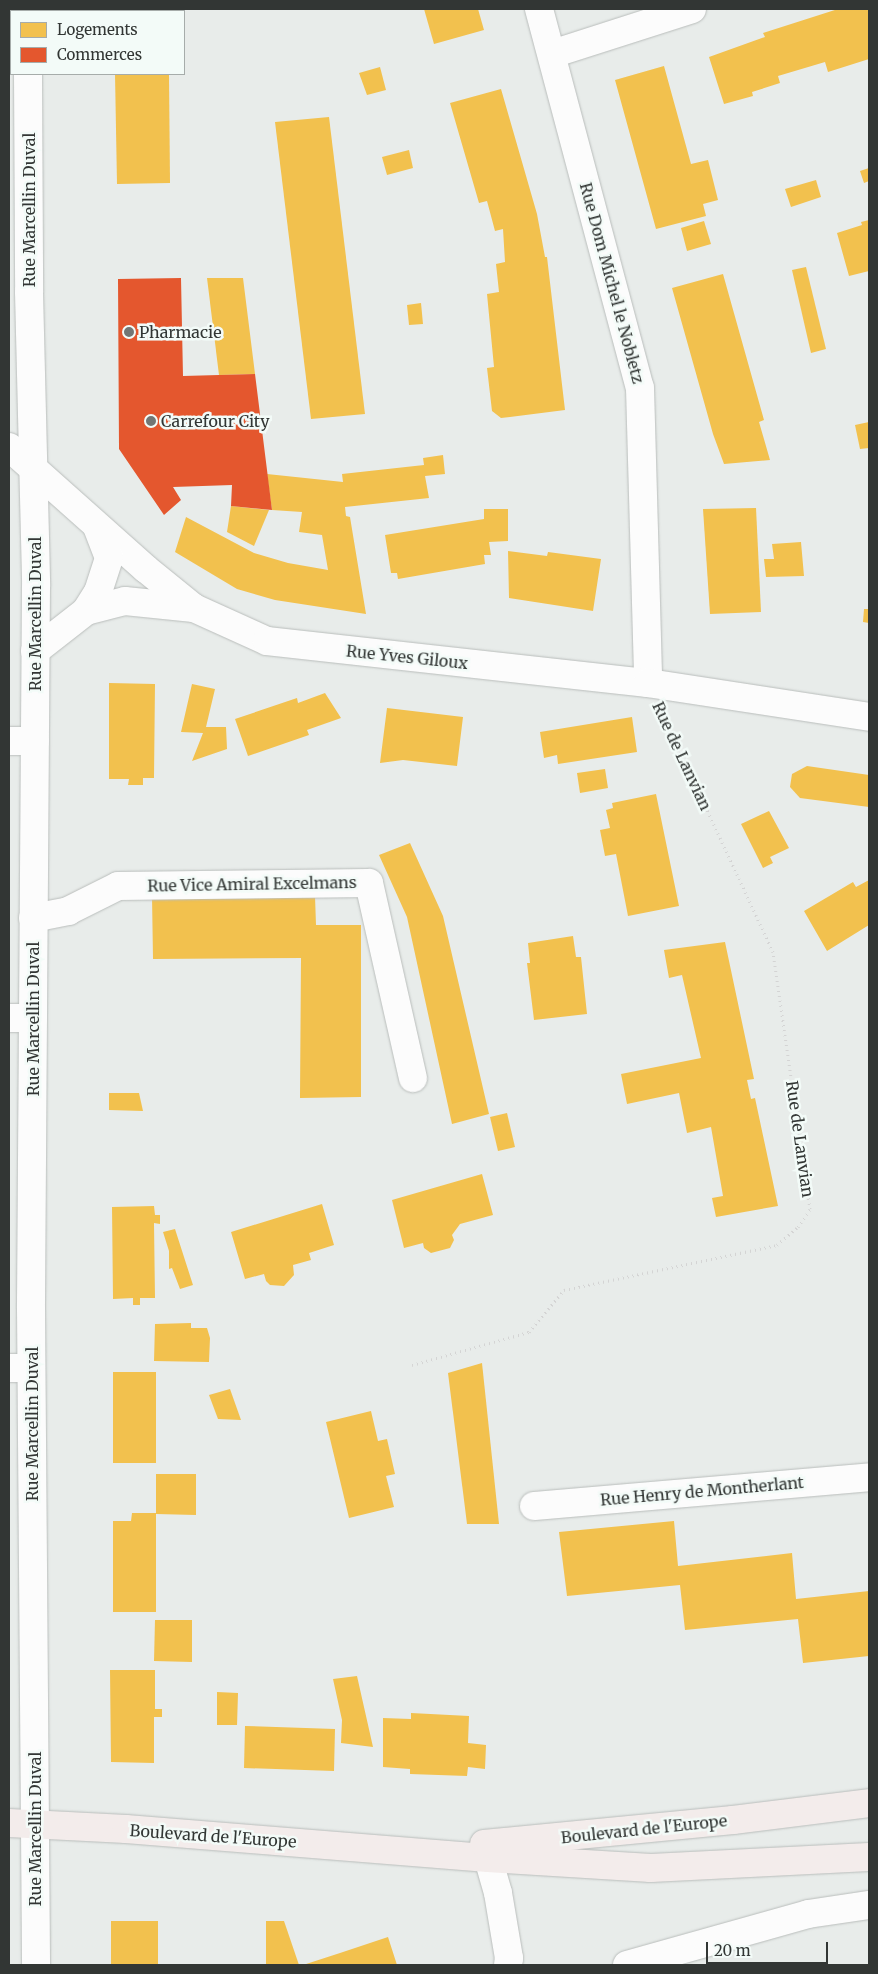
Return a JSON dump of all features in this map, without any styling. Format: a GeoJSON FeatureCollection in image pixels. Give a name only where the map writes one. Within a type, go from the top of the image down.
{"type":"FeatureCollection","features":[{"type":"Feature","properties":{"kind":"main road","name":"Boulevard de l'Europe"},"geometry":{"type":"LineString","coordinates":[[418,1851],[733,1820],[869,1803]]}},
{"type":"Feature","properties":{"kind":"main road","name":"Boulevard de l'Europe"},"geometry":{"type":"LineString","coordinates":[[21,1824],[651,1868],[869,1857]]}},
{"type":"Feature","properties":{"kind":"street","name":"Rue Dom Michel le Nobletz"},"geometry":{"type":"LineString","coordinates":[[539,9],[640,388],[648,683]]}},
{"type":"Feature","properties":{"kind":"street"},"geometry":{"type":"LineString","coordinates":[[552,54],[692,9]]}},
{"type":"Feature","properties":{"kind":"street","name":"Rue Marcellin Duval"},"geometry":{"type":"LineString","coordinates":[[28,75],[29,292],[34,468],[35,652],[22,741],[33,918],[21,1018],[21,1824],[36,1965]]}},
{"type":"Feature","properties":{"kind":"street","name":"Rue Yves Giloux"},"geometry":{"type":"LineString","coordinates":[[9,447],[194,608],[266,641],[648,683],[869,717]]}},
{"type":"Feature","properties":{"kind":"street"},"geometry":{"type":"LineString","coordinates":[[35,652],[86,611],[98,592],[109,558],[96,524]]}},
{"type":"Feature","properties":{"kind":"street"},"geometry":{"type":"LineString","coordinates":[[86,611],[126,601],[194,608]]}},
{"type":"Feature","properties":{"kind":"street","name":"Rue Vice Amiral Excelmans"},"geometry":{"type":"LineString","coordinates":[[33,918],[68,911],[118,886],[369,883],[413,1078]]}},
{"type":"Feature","properties":{"kind":"street","name":"Rue Henry de Montherlant"},"geometry":{"type":"LineString","coordinates":[[534,1506],[869,1476]]}},
{"type":"Feature","properties":{"kind":"street"},"geometry":{"type":"LineString","coordinates":[[488,1858],[498,1893],[509,1958],[508,1965]]}},
{"type":"Feature","properties":{"kind":"street"},"geometry":{"type":"LineString","coordinates":[[627,1965],[808,1914],[869,1905]]}},
{"type":"Feature","properties":{"kind":"path","name":"Rue de Lanvian"},"geometry":{"type":"LineString","coordinates":[[412,1365],[529,1332],[564,1290],[777,1245],[798,1228],[810,1209],[773,952],[648,683]]}},
{"type":"Feature","properties":{"kind":"building: Logements"},"geometry":{"type":"Polygon","coordinates":[[[114,9],[169,9],[169,10],[114,9]]]}},
{"type":"Feature","properties":{"kind":"building: Logements"},"geometry":{"type":"Polygon","coordinates":[[[424,9],[478,9],[484,30],[434,44],[424,9]]]}},
{"type":"Feature","properties":{"kind":"building: Logements"},"geometry":{"type":"Polygon","coordinates":[[[838,9],[869,9],[869,59],[828,72],[825,62],[778,76],[780,83],[752,92],[753,96],[724,104],[709,57],[765,37],[763,33],[838,9]]]}},
{"type":"Feature","properties":{"kind":"building: Logements"},"geometry":{"type":"Polygon","coordinates":[[[664,66],[691,164],[708,160],[718,200],[703,204],[706,216],[656,229],[615,80],[664,66]]]}},
{"type":"Feature","properties":{"kind":"building: Logements"},"geometry":{"type":"Polygon","coordinates":[[[380,67],[386,90],[367,95],[359,73],[380,67]]]}},
{"type":"Feature","properties":{"kind":"building: Logements"},"geometry":{"type":"Polygon","coordinates":[[[115,75],[169,75],[170,183],[117,184],[115,75]]]}},
{"type":"Feature","properties":{"kind":"building: Logements"},"geometry":{"type":"Polygon","coordinates":[[[501,89],[537,214],[545,257],[547,257],[565,410],[501,418],[492,411],[487,368],[494,367],[487,294],[499,292],[496,264],[505,262],[503,229],[495,231],[487,201],[479,203],[450,103],[501,89]]]}},
{"type":"Feature","properties":{"kind":"building: Logements"},"geometry":{"type":"Polygon","coordinates":[[[329,117],[365,414],[311,419],[275,122],[329,117]]]}},
{"type":"Feature","properties":{"kind":"building: Logements"},"geometry":{"type":"Polygon","coordinates":[[[409,150],[413,168],[387,175],[382,157],[409,150]]]}},
{"type":"Feature","properties":{"kind":"building: Logements"},"geometry":{"type":"Polygon","coordinates":[[[869,168],[869,181],[864,183],[860,171],[869,168]]]}},
{"type":"Feature","properties":{"kind":"building: Logements"},"geometry":{"type":"Polygon","coordinates":[[[816,180],[821,197],[791,207],[785,189],[816,180]]]}},
{"type":"Feature","properties":{"kind":"building: Logements"},"geometry":{"type":"Polygon","coordinates":[[[869,220],[869,271],[849,276],[837,233],[862,225],[861,222],[869,220]]]}},
{"type":"Feature","properties":{"kind":"building: Logements"},"geometry":{"type":"Polygon","coordinates":[[[704,221],[711,244],[687,251],[681,228],[704,221]]]}},
{"type":"Feature","properties":{"kind":"building: Logements"},"geometry":{"type":"Polygon","coordinates":[[[806,267],[826,349],[811,353],[792,270],[806,267]]]}},
{"type":"Feature","properties":{"kind":"building: Logements"},"geometry":{"type":"Polygon","coordinates":[[[723,274],[764,420],[759,422],[770,460],[724,464],[713,434],[672,288],[723,274]]]}},
{"type":"Feature","properties":{"kind":"building: Logements"},"geometry":{"type":"Polygon","coordinates":[[[207,278],[243,278],[255,374],[219,375],[207,278]]]}},
{"type":"Feature","properties":{"kind":"building: Logements"},"geometry":{"type":"Polygon","coordinates":[[[421,303],[423,324],[409,325],[407,305],[421,303]]]}},
{"type":"Feature","properties":{"kind":"building: Logements"},"geometry":{"type":"Polygon","coordinates":[[[869,422],[869,448],[860,449],[855,425],[869,422]]]}},
{"type":"Feature","properties":{"kind":"building: Logements"},"geometry":{"type":"Polygon","coordinates":[[[443,455],[445,474],[425,476],[429,498],[345,507],[346,516],[350,517],[366,614],[275,600],[237,589],[175,552],[186,517],[254,553],[288,563],[328,570],[322,535],[299,532],[302,512],[272,510],[267,474],[343,482],[342,474],[424,465],[423,458],[443,455]]]}},
{"type":"Feature","properties":{"kind":"building: Logements"},"geometry":{"type":"Polygon","coordinates":[[[231,506],[269,510],[254,546],[227,532],[231,506]]]}},
{"type":"Feature","properties":{"kind":"building: Logements"},"geometry":{"type":"Polygon","coordinates":[[[756,508],[761,612],[710,614],[703,509],[756,508]]]}},
{"type":"Feature","properties":{"kind":"building: Logements"},"geometry":{"type":"Polygon","coordinates":[[[484,509],[508,509],[508,541],[489,542],[491,555],[484,555],[485,564],[398,579],[397,573],[391,573],[385,535],[484,519],[484,509]]]}},
{"type":"Feature","properties":{"kind":"building: Logements"},"geometry":{"type":"Polygon","coordinates":[[[801,542],[804,576],[766,577],[764,559],[774,559],[772,544],[801,542]]]}},
{"type":"Feature","properties":{"kind":"building: Logements"},"geometry":{"type":"Polygon","coordinates":[[[508,551],[547,556],[548,552],[601,559],[593,611],[509,598],[508,551]]]}},
{"type":"Feature","properties":{"kind":"building: Logements"},"geometry":{"type":"Polygon","coordinates":[[[864,609],[869,609],[869,623],[863,622],[864,609]]]}},
{"type":"Feature","properties":{"kind":"building: Logements"},"geometry":{"type":"Polygon","coordinates":[[[109,683],[155,684],[154,778],[143,778],[143,785],[128,785],[129,779],[109,779],[109,683]]]}},
{"type":"Feature","properties":{"kind":"building: Logements"},"geometry":{"type":"Polygon","coordinates":[[[192,684],[215,689],[206,727],[226,727],[227,749],[192,761],[203,733],[181,732],[192,684]]]}},
{"type":"Feature","properties":{"kind":"building: Logements"},"geometry":{"type":"Polygon","coordinates":[[[325,693],[341,718],[307,730],[309,735],[248,756],[235,719],[297,698],[298,703],[325,693]]]}},
{"type":"Feature","properties":{"kind":"building: Logements"},"geometry":{"type":"Polygon","coordinates":[[[387,708],[463,717],[457,766],[403,760],[380,763],[387,708]]]}},
{"type":"Feature","properties":{"kind":"building: Logements"},"geometry":{"type":"Polygon","coordinates":[[[632,717],[637,752],[558,764],[557,755],[544,758],[540,732],[632,717]]]}},
{"type":"Feature","properties":{"kind":"building: Logements"},"geometry":{"type":"Polygon","coordinates":[[[807,766],[869,775],[869,807],[800,798],[790,787],[792,774],[807,766]]]}},
{"type":"Feature","properties":{"kind":"building: Logements"},"geometry":{"type":"Polygon","coordinates":[[[605,769],[608,788],[580,793],[577,773],[605,769]]]}},
{"type":"Feature","properties":{"kind":"building: Logements"},"geometry":{"type":"Polygon","coordinates":[[[656,794],[679,906],[628,916],[616,854],[605,856],[600,830],[610,828],[606,810],[613,808],[612,803],[656,794]]]}},
{"type":"Feature","properties":{"kind":"building: Logements"},"geometry":{"type":"Polygon","coordinates":[[[769,811],[789,848],[770,857],[773,863],[763,868],[741,824],[769,811]]]}},
{"type":"Feature","properties":{"kind":"building: Logements"},"geometry":{"type":"Polygon","coordinates":[[[410,843],[443,916],[489,1114],[452,1124],[407,917],[379,855],[410,843]]]}},
{"type":"Feature","properties":{"kind":"building: Logements"},"geometry":{"type":"Polygon","coordinates":[[[869,880],[869,925],[827,951],[804,911],[853,882],[856,887],[869,880]]]}},
{"type":"Feature","properties":{"kind":"building: Logements"},"geometry":{"type":"Polygon","coordinates":[[[152,896],[315,896],[316,925],[361,925],[361,1097],[300,1098],[301,958],[153,959],[152,896]]]}},
{"type":"Feature","properties":{"kind":"building: Logements"},"geometry":{"type":"Polygon","coordinates":[[[573,936],[576,957],[581,957],[587,1014],[534,1020],[527,963],[530,963],[528,943],[573,936]]]}},
{"type":"Feature","properties":{"kind":"building: Logements"},"geometry":{"type":"Polygon","coordinates":[[[725,942],[754,1079],[747,1080],[751,1099],[755,1098],[778,1206],[716,1217],[712,1198],[723,1196],[711,1127],[687,1133],[679,1093],[627,1104],[621,1074],[701,1058],[682,975],[669,978],[664,950],[725,942]]]}},
{"type":"Feature","properties":{"kind":"building: Logements"},"geometry":{"type":"Polygon","coordinates":[[[109,1093],[139,1093],[143,1111],[109,1110],[109,1093]]]}},
{"type":"Feature","properties":{"kind":"building: Logements"},"geometry":{"type":"Polygon","coordinates":[[[507,1113],[515,1147],[498,1151],[490,1117],[507,1113]]]}},
{"type":"Feature","properties":{"kind":"building: Logements"},"geometry":{"type":"Polygon","coordinates":[[[482,1174],[493,1215],[460,1224],[452,1235],[454,1240],[450,1248],[431,1253],[424,1248],[423,1243],[404,1248],[392,1200],[482,1174]]]}},
{"type":"Feature","properties":{"kind":"building: Logements"},"geometry":{"type":"Polygon","coordinates":[[[322,1204],[334,1245],[309,1253],[311,1260],[293,1265],[294,1275],[284,1286],[270,1285],[266,1281],[264,1274],[245,1279],[231,1232],[322,1204]]]}},
{"type":"Feature","properties":{"kind":"building: Logements"},"geometry":{"type":"Polygon","coordinates":[[[154,1206],[155,1215],[160,1215],[160,1224],[154,1223],[155,1298],[140,1298],[140,1305],[133,1305],[133,1298],[113,1299],[112,1207],[154,1206]]]}},
{"type":"Feature","properties":{"kind":"building: Logements"},"geometry":{"type":"Polygon","coordinates":[[[175,1229],[193,1285],[180,1289],[172,1268],[169,1269],[169,1251],[163,1232],[175,1229]]]}},
{"type":"Feature","properties":{"kind":"building: Logements"},"geometry":{"type":"Polygon","coordinates":[[[191,1323],[191,1328],[207,1328],[210,1338],[209,1362],[154,1361],[155,1324],[191,1323]]]}},
{"type":"Feature","properties":{"kind":"building: Logements"},"geometry":{"type":"Polygon","coordinates":[[[482,1363],[499,1524],[467,1524],[448,1373],[482,1363]]]}},
{"type":"Feature","properties":{"kind":"building: Logements"},"geometry":{"type":"Polygon","coordinates":[[[113,1372],[156,1372],[156,1463],[113,1463],[113,1372]]]}},
{"type":"Feature","properties":{"kind":"building: Logements"},"geometry":{"type":"Polygon","coordinates":[[[230,1389],[241,1420],[218,1419],[209,1395],[230,1389]]]}},
{"type":"Feature","properties":{"kind":"building: Logements"},"geometry":{"type":"Polygon","coordinates":[[[371,1411],[378,1441],[387,1439],[395,1474],[386,1476],[394,1507],[349,1518],[326,1422],[371,1411]]]}},
{"type":"Feature","properties":{"kind":"building: Logements"},"geometry":{"type":"Polygon","coordinates":[[[156,1474],[196,1474],[196,1515],[156,1514],[156,1474]]]}},
{"type":"Feature","properties":{"kind":"building: Logements"},"geometry":{"type":"Polygon","coordinates":[[[132,1513],[156,1513],[156,1612],[113,1612],[113,1521],[131,1521],[132,1513]]]}},
{"type":"Feature","properties":{"kind":"building: Logements"},"geometry":{"type":"Polygon","coordinates":[[[674,1521],[678,1566],[792,1553],[796,1599],[869,1591],[869,1656],[803,1663],[798,1619],[685,1630],[680,1585],[567,1596],[559,1532],[674,1521]]]}},
{"type":"Feature","properties":{"kind":"building: Logements"},"geometry":{"type":"Polygon","coordinates":[[[155,1620],[192,1620],[192,1662],[154,1661],[155,1620]]]}},
{"type":"Feature","properties":{"kind":"building: Logements"},"geometry":{"type":"Polygon","coordinates":[[[110,1670],[155,1670],[155,1709],[162,1709],[162,1717],[154,1717],[154,1763],[111,1762],[110,1670]]]}},
{"type":"Feature","properties":{"kind":"building: Logements"},"geometry":{"type":"Polygon","coordinates":[[[357,1676],[373,1747],[341,1743],[342,1720],[333,1679],[357,1676]]]}},
{"type":"Feature","properties":{"kind":"building: Logements"},"geometry":{"type":"Polygon","coordinates":[[[217,1692],[238,1693],[237,1725],[217,1725],[217,1692]]]}},
{"type":"Feature","properties":{"kind":"building: Logements"},"geometry":{"type":"Polygon","coordinates":[[[411,1713],[469,1716],[468,1743],[486,1745],[485,1769],[468,1767],[467,1776],[410,1774],[410,1769],[383,1767],[383,1718],[411,1719],[411,1713]]]}},
{"type":"Feature","properties":{"kind":"building: Logements"},"geometry":{"type":"Polygon","coordinates":[[[245,1726],[335,1729],[334,1771],[244,1768],[245,1726]]]}},
{"type":"Feature","properties":{"kind":"building: Logements"},"geometry":{"type":"Polygon","coordinates":[[[111,1921],[158,1921],[158,1965],[111,1965],[111,1921]]]}},
{"type":"Feature","properties":{"kind":"building: Logements"},"geometry":{"type":"Polygon","coordinates":[[[266,1921],[284,1921],[299,1965],[266,1965],[266,1921]]]}},
{"type":"Feature","properties":{"kind":"building: Logements"},"geometry":{"type":"Polygon","coordinates":[[[388,1937],[397,1965],[303,1965],[340,1953],[388,1937]]]}},
{"type":"Feature","properties":{"kind":"building: Commerces"},"geometry":{"type":"Polygon","coordinates":[[[181,278],[183,376],[255,374],[272,510],[231,506],[232,485],[173,487],[181,500],[164,515],[119,449],[118,279],[181,278]]]}},
{"type":"Feature","properties":{"kind":"place","name":"Pharmacie"},"geometry":{"type":"Point","coordinates":[129,332]}},
{"type":"Feature","properties":{"kind":"place","name":"Carrefour City"},"geometry":{"type":"Point","coordinates":[151,421]}}]}
